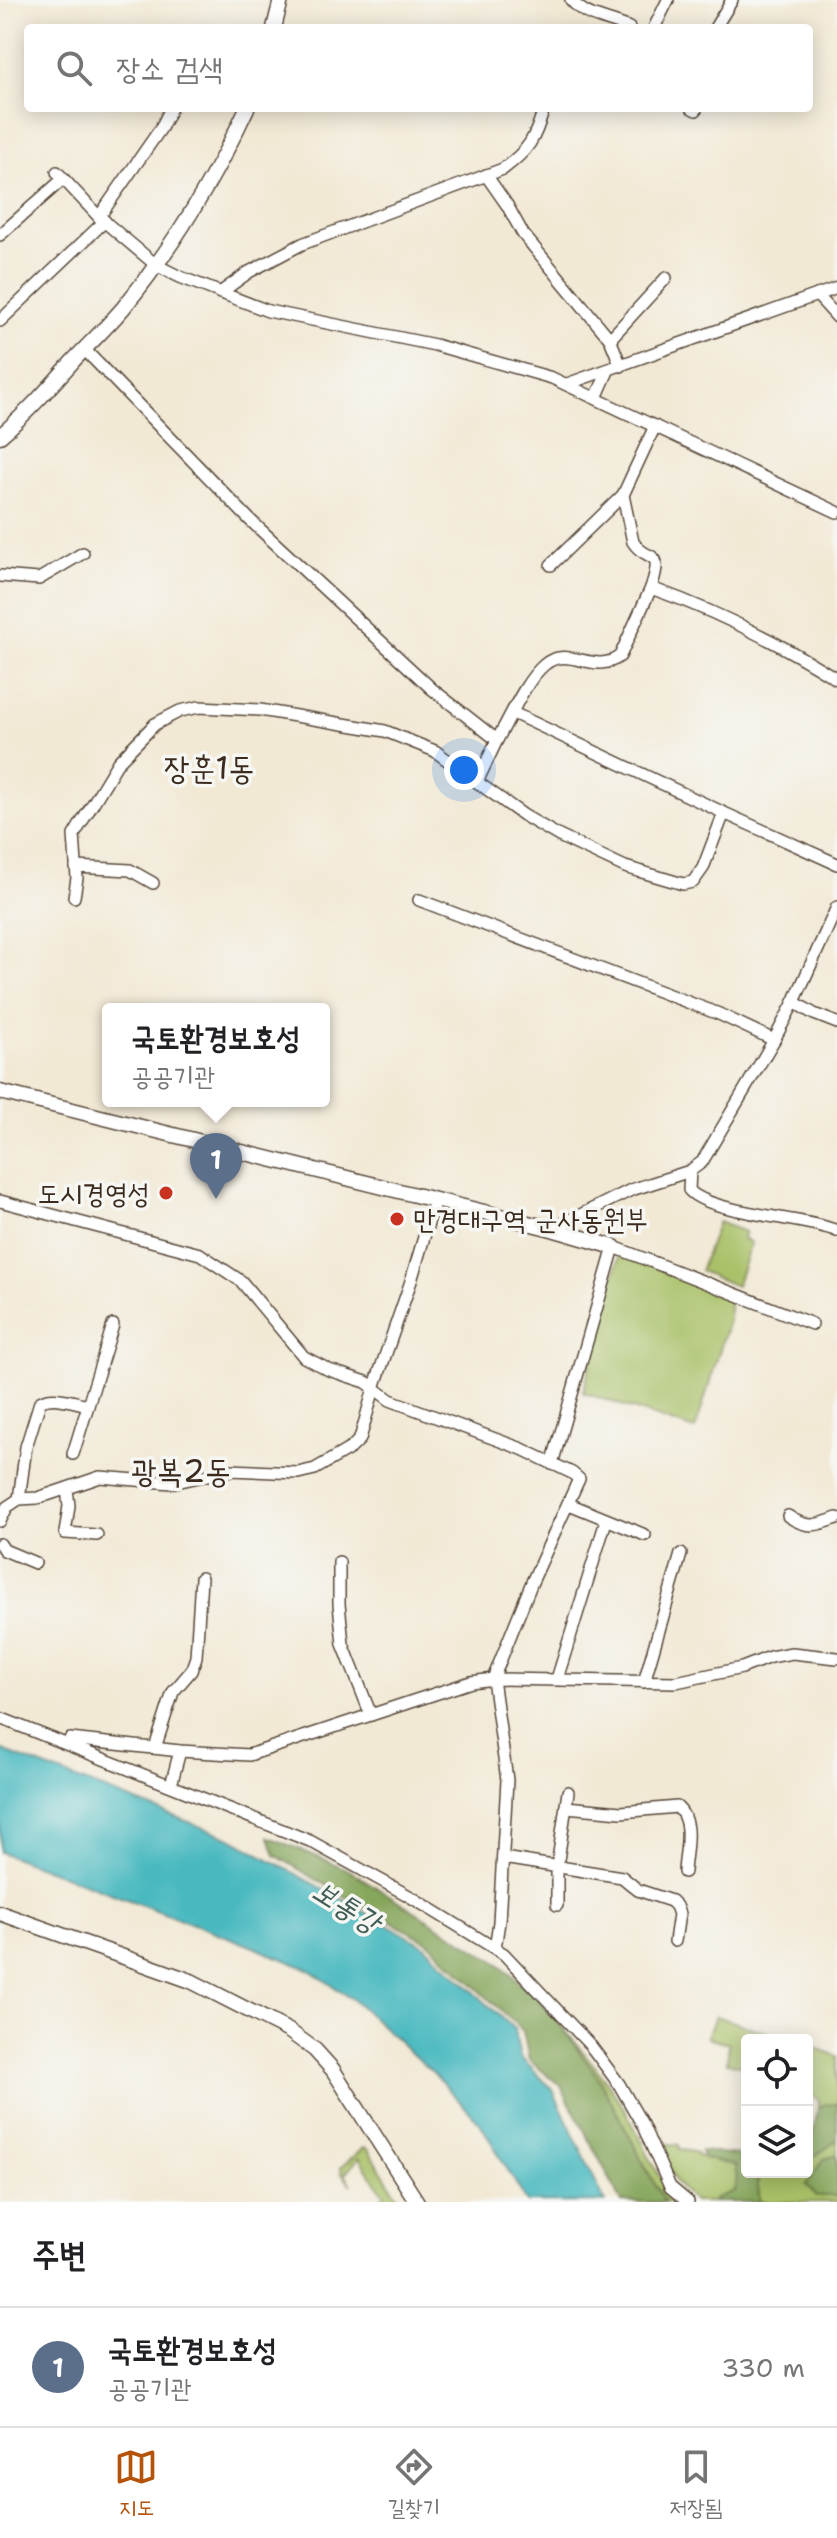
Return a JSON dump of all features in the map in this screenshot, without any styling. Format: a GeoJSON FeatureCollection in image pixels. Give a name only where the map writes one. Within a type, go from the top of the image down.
{"type":"FeatureCollection","features":[{"type":"Feature","properties":{"kind":"main road"},"geometry":{"type":"LineString","coordinates":[[275,24],[281,0]]}},
{"type":"Feature","properties":{"kind":"main road"},"geometry":{"type":"LineString","coordinates":[[0,436],[123,308],[156,265],[205,191],[245,112]]}},
{"type":"Feature","properties":{"kind":"main road"},"geometry":{"type":"LineString","coordinates":[[0,1092],[614,1247]]}},
{"type":"Feature","properties":{"kind":"main road"},"geometry":{"type":"LineString","coordinates":[[0,1913],[191,1981],[289,2031],[315,2050],[333,2070],[417,2202]]}},
{"type":"Feature","properties":{"kind":"street"},"geometry":{"type":"LineString","coordinates":[[571,0],[592,18],[619,24]]}},
{"type":"Feature","properties":{"kind":"street"},"geometry":{"type":"LineString","coordinates":[[656,24],[668,0]]}},
{"type":"Feature","properties":{"kind":"street"},"geometry":{"type":"LineString","coordinates":[[717,24],[732,0]]}},
{"type":"Feature","properties":{"kind":"street"},"geometry":{"type":"LineString","coordinates":[[0,321],[102,219],[169,112]]}},
{"type":"Feature","properties":{"kind":"street"},"geometry":{"type":"LineString","coordinates":[[220,293],[249,272],[302,244],[503,169],[519,157],[537,135],[543,112]]}},
{"type":"Feature","properties":{"kind":"street"},"geometry":{"type":"LineString","coordinates":[[0,235],[60,175],[102,219],[156,265],[220,293],[268,311],[435,345],[526,369],[567,384],[837,512]]}},
{"type":"Feature","properties":{"kind":"street"},"geometry":{"type":"LineString","coordinates":[[486,175],[523,234],[610,339],[621,366]]}},
{"type":"Feature","properties":{"kind":"street"},"geometry":{"type":"LineString","coordinates":[[610,339],[666,278]]}},
{"type":"Feature","properties":{"kind":"street"},"geometry":{"type":"LineString","coordinates":[[567,384],[837,288]]}},
{"type":"Feature","properties":{"kind":"street"},"geometry":{"type":"LineString","coordinates":[[817,295],[837,317]]}},
{"type":"Feature","properties":{"kind":"street"},"geometry":{"type":"LineString","coordinates":[[84,349],[250,520],[432,689],[497,740]]}},
{"type":"Feature","properties":{"kind":"street"},"geometry":{"type":"LineString","coordinates":[[596,398],[608,371]]}},
{"type":"Feature","properties":{"kind":"street"},"geometry":{"type":"LineString","coordinates":[[551,565],[623,495],[655,426]]}},
{"type":"Feature","properties":{"kind":"street"},"geometry":{"type":"LineString","coordinates":[[477,782],[528,685],[543,666],[555,658],[598,664],[612,663],[620,656],[656,570],[652,555],[637,548],[633,542],[623,495]]}},
{"type":"Feature","properties":{"kind":"street"},"geometry":{"type":"LineString","coordinates":[[0,576],[39,579],[83,553]]}},
{"type":"Feature","properties":{"kind":"street"},"geometry":{"type":"LineString","coordinates":[[651,588],[700,605],[794,653],[837,679]]}},
{"type":"Feature","properties":{"kind":"street"},"geometry":{"type":"LineString","coordinates":[[74,897],[77,878],[74,835],[118,762],[155,724],[189,709],[260,710],[385,731],[435,751],[523,815],[559,836],[625,867],[683,884],[693,882],[703,868],[724,813]]}},
{"type":"Feature","properties":{"kind":"street"},"geometry":{"type":"LineString","coordinates":[[513,713],[837,864]]}},
{"type":"Feature","properties":{"kind":"street"},"geometry":{"type":"LineString","coordinates":[[76,867],[130,870],[153,883]]}},
{"type":"Feature","properties":{"kind":"street"},"geometry":{"type":"LineString","coordinates":[[419,900],[719,1014],[774,1040]]}},
{"type":"Feature","properties":{"kind":"street"},"geometry":{"type":"LineString","coordinates":[[552,1229],[631,1190],[690,1171],[702,1162],[774,1040],[837,907]]}},
{"type":"Feature","properties":{"kind":"street"},"geometry":{"type":"LineString","coordinates":[[794,1002],[837,1023]]}},
{"type":"Feature","properties":{"kind":"street"},"geometry":{"type":"LineString","coordinates":[[690,1171],[689,1190],[694,1196],[837,1231]]}},
{"type":"Feature","properties":{"kind":"street"},"geometry":{"type":"LineString","coordinates":[[0,1519],[7,1507],[19,1499],[38,1498],[100,1477],[172,1483],[230,1470],[298,1473],[315,1469],[351,1448],[360,1439],[435,1200]]}},
{"type":"Feature","properties":{"kind":"street"},"geometry":{"type":"LineString","coordinates":[[0,1201],[200,1254],[241,1281],[304,1357],[329,1370],[366,1382],[390,1400],[522,1449],[579,1479],[532,1582],[493,1679],[507,1780],[495,1948]]}},
{"type":"Feature","properties":{"kind":"street"},"geometry":{"type":"LineString","coordinates":[[552,1464],[614,1247],[812,1324]]}},
{"type":"Feature","properties":{"kind":"street"},"geometry":{"type":"LineString","coordinates":[[73,1454],[113,1325]]}},
{"type":"Feature","properties":{"kind":"street"},"geometry":{"type":"LineString","coordinates":[[19,1499],[26,1447],[40,1402],[45,1398],[88,1405]]}},
{"type":"Feature","properties":{"kind":"street"},"geometry":{"type":"LineString","coordinates":[[67,1489],[69,1506],[65,1533],[97,1535]]}},
{"type":"Feature","properties":{"kind":"street"},"geometry":{"type":"LineString","coordinates":[[569,1504],[645,1535]]}},
{"type":"Feature","properties":{"kind":"street"},"geometry":{"type":"LineString","coordinates":[[788,1516],[802,1525],[821,1524],[837,1518]]}},
{"type":"Feature","properties":{"kind":"street"},"geometry":{"type":"LineString","coordinates":[[557,1679],[606,1521]]}},
{"type":"Feature","properties":{"kind":"street"},"geometry":{"type":"LineString","coordinates":[[0,1544],[4,1550],[35,1563]]}},
{"type":"Feature","properties":{"kind":"street"},"geometry":{"type":"LineString","coordinates":[[644,1682],[681,1554]]}},
{"type":"Feature","properties":{"kind":"street"},"geometry":{"type":"LineString","coordinates":[[339,1562],[343,1644],[371,1715]]}},
{"type":"Feature","properties":{"kind":"street"},"geometry":{"type":"LineString","coordinates":[[155,1748],[173,1692],[191,1671],[196,1657],[201,1578]]}},
{"type":"Feature","properties":{"kind":"street"},"geometry":{"type":"LineString","coordinates":[[53,1737],[249,1755],[471,1682],[557,1679],[676,1682],[742,1668],[770,1657],[792,1653],[837,1658]]}},
{"type":"Feature","properties":{"kind":"street"},"geometry":{"type":"LineString","coordinates":[[0,1718],[310,1841],[411,1897],[504,1954],[586,2039],[619,2084],[642,2124],[670,2187],[688,2202]]}},
{"type":"Feature","properties":{"kind":"street"},"geometry":{"type":"LineString","coordinates":[[171,1785],[180,1751]]}},
{"type":"Feature","properties":{"kind":"street"},"geometry":{"type":"LineString","coordinates":[[557,1905],[557,1867],[568,1792]]}},
{"type":"Feature","properties":{"kind":"street"},"geometry":{"type":"LineString","coordinates":[[566,1807],[621,1812],[677,1807],[685,1814],[687,1824],[684,1872]]}},
{"type":"Feature","properties":{"kind":"street"},"geometry":{"type":"LineString","coordinates":[[503,1858],[622,1877],[638,1890],[671,1901],[676,1906],[679,1914],[675,1941]]}},
{"type":"Feature","properties":{"kind":"green space"},"geometry":{"type":"Polygon","coordinates":[[[718,1222],[745,1232],[742,1239],[751,1243],[736,1286],[700,1271],[718,1222]]]}},
{"type":"Feature","properties":{"kind":"green space"},"geometry":{"type":"Polygon","coordinates":[[[620,1253],[729,1296],[729,1320],[695,1430],[583,1392],[620,1253]]]}},
{"type":"Feature","properties":{"kind":"green space"},"geometry":{"type":"Polygon","coordinates":[[[269,1837],[347,1869],[498,1963],[536,1997],[598,2077],[664,2202],[622,2202],[561,2086],[529,2060],[523,2031],[427,1941],[275,1855],[269,1837]]]}},
{"type":"Feature","properties":{"kind":"green space"},"geometry":{"type":"Polygon","coordinates":[[[715,2016],[773,2034],[741,2034],[741,2066],[727,2062],[729,2043],[707,2037],[715,2016]]]}},
{"type":"Feature","properties":{"kind":"green space"},"geometry":{"type":"Polygon","coordinates":[[[558,2022],[614,2093],[676,2202],[664,2202],[598,2077],[558,2022]]]}},
{"type":"Feature","properties":{"kind":"green space"},"geometry":{"type":"Polygon","coordinates":[[[813,2047],[837,2056],[837,2104],[825,2104],[818,2108],[819,2100],[813,2096],[813,2047]]]}},
{"type":"Feature","properties":{"kind":"green space"},"geometry":{"type":"Polygon","coordinates":[[[825,2104],[837,2104],[837,2140],[815,2156],[813,2134],[818,2108],[825,2104]]]}},
{"type":"Feature","properties":{"kind":"green space"},"geometry":{"type":"Polygon","coordinates":[[[837,2140],[837,2155],[824,2159],[817,2196],[837,2196],[837,2202],[760,2202],[757,2178],[813,2178],[815,2156],[837,2140]]]}},
{"type":"Feature","properties":{"kind":"green space"},"geometry":{"type":"Polygon","coordinates":[[[658,2143],[679,2145],[679,2149],[697,2153],[697,2156],[735,2166],[737,2179],[734,2191],[713,2202],[694,2202],[676,2182],[658,2143]]]}},
{"type":"Feature","properties":{"kind":"green space"},"geometry":{"type":"Polygon","coordinates":[[[363,2148],[368,2150],[401,2201],[377,2202],[385,2195],[359,2158],[345,2173],[352,2185],[341,2172],[341,2167],[363,2148]]]}},
{"type":"Feature","properties":{"kind":"green space"},"geometry":{"type":"Polygon","coordinates":[[[701,2151],[741,2155],[741,2178],[757,2178],[760,2202],[713,2202],[734,2191],[737,2179],[735,2166],[703,2158],[701,2151]]]}},
{"type":"Feature","properties":{"kind":"green space"},"geometry":{"type":"Polygon","coordinates":[[[837,2155],[837,2196],[817,2196],[806,2185],[824,2159],[837,2155]]]}},
{"type":"Feature","properties":{"kind":"water","name":"보통강"},"geometry":{"type":"Polygon","coordinates":[[[0,1750],[231,1838],[424,1945],[514,2029],[520,2057],[553,2090],[605,2202],[527,2202],[480,2123],[438,2078],[355,2001],[308,1969],[0,1852],[0,1750]]]}},
{"type":"Feature","properties":{"kind":"place","name":"도시경영성"},"geometry":{"type":"Point","coordinates":[166,1193]}},
{"type":"Feature","properties":{"kind":"place","name":"국토환경보호성"},"geometry":{"type":"Point","coordinates":[216,1199]}},
{"type":"Feature","properties":{"kind":"place","name":"만경대구역 군사동원부"},"geometry":{"type":"Point","coordinates":[397,1219]}},
{"type":"Feature","properties":{"kind":"district","name":"장훈1동"},"geometry":{"type":"Point","coordinates":[209,767]}},
{"type":"Feature","properties":{"kind":"district","name":"광복2동"},"geometry":{"type":"Point","coordinates":[181,1470]}}]}
